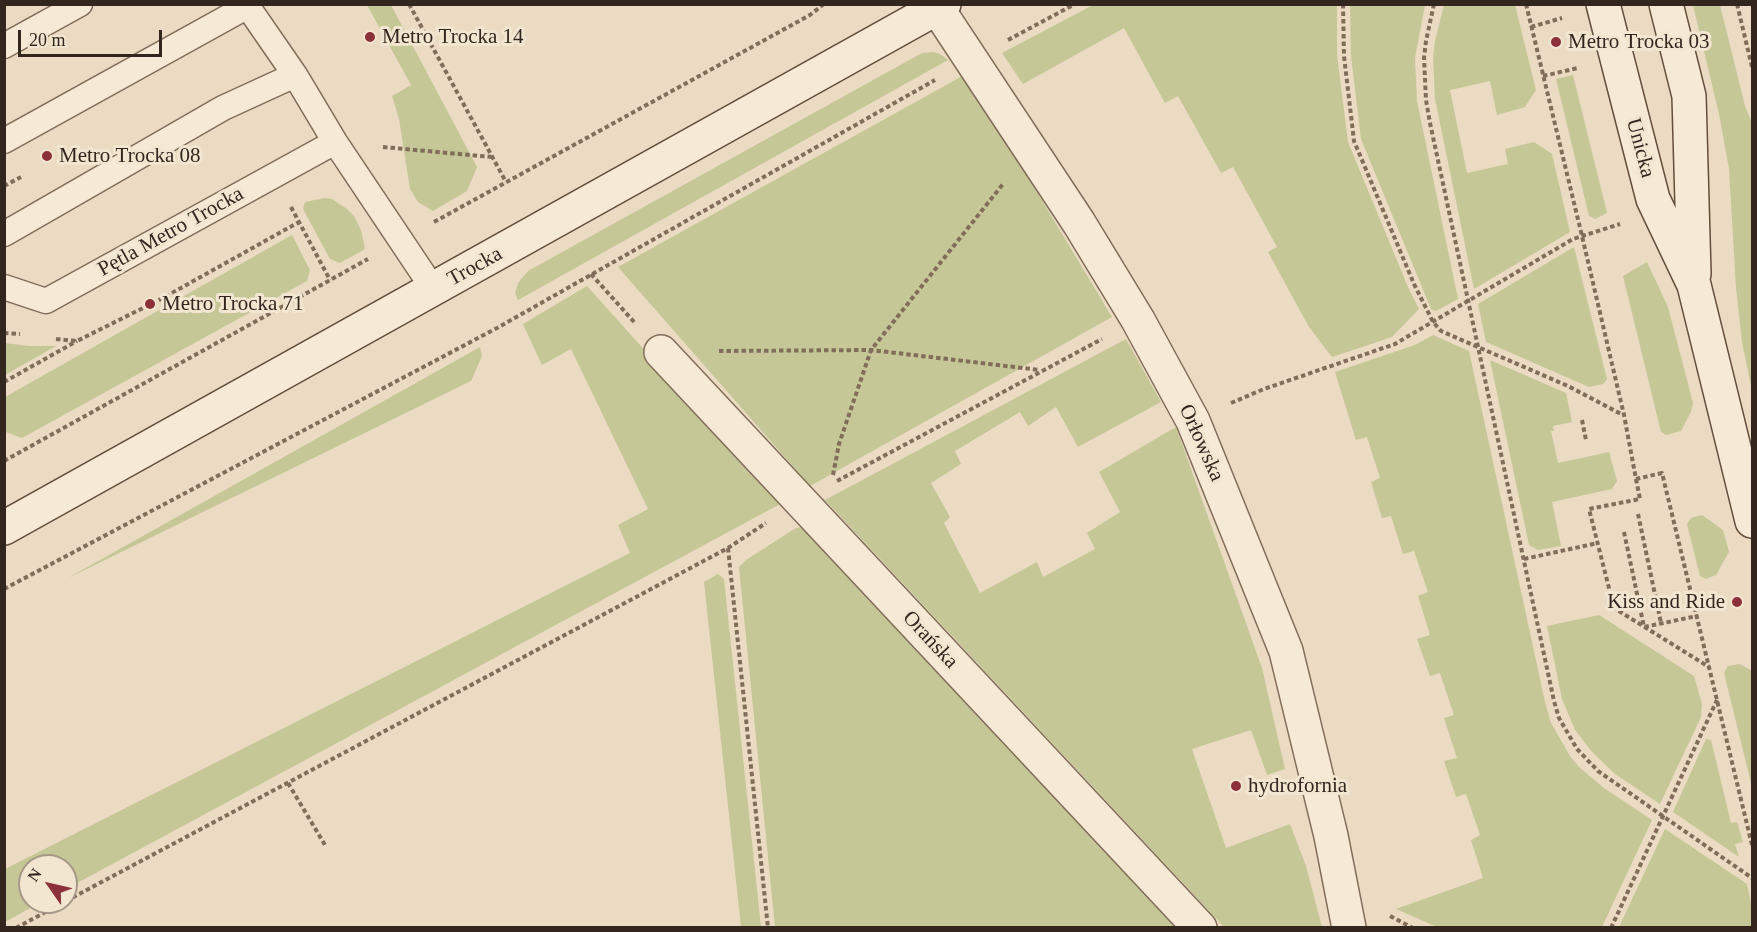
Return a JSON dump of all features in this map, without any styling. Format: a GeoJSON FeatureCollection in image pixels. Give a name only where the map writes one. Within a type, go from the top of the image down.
{"type":"FeatureCollection","features":[{"type":"Feature","properties":{"kind":"street","name":"Unicka"},"geometry":{"type":"LineString","coordinates":[[1603,4],[1653,199],[1694,285],[1752,521]]}},
{"type":"Feature","properties":{"kind":"street","name":"Unicka"},"geometry":{"type":"LineString","coordinates":[[1666,4],[1689,96],[1694,285]]}},
{"type":"Feature","properties":{"kind":"street","name":"Orłowska"},"geometry":{"type":"LineString","coordinates":[[941,6],[970,60],[1078,223],[1138,320],[1193,421],[1286,651],[1331,836],[1349,927]]}},
{"type":"Feature","properties":{"kind":"street","name":"Trocka"},"geometry":{"type":"LineString","coordinates":[[4,528],[941,6]]}},
{"type":"Feature","properties":{"kind":"street","name":"Orańska"},"geometry":{"type":"LineString","coordinates":[[661,352],[1200,927]]}},
{"type":"Feature","properties":{"kind":"lane"},"geometry":{"type":"LineString","coordinates":[[4,46],[80,4]]}},
{"type":"Feature","properties":{"kind":"lane"},"geometry":{"type":"LineString","coordinates":[[4,141],[247,5],[434,290]]}},
{"type":"Feature","properties":{"kind":"lane"},"geometry":{"type":"LineString","coordinates":[[4,234],[223,108],[295,75]]}},
{"type":"Feature","properties":{"kind":"lane","name":"Pętla Metro Trocka"},"geometry":{"type":"LineString","coordinates":[[4,287],[46,301],[335,142]]}},
{"type":"Feature","properties":{"kind":"path"},"geometry":{"type":"LineString","coordinates":[[409,4],[506,182]]}},
{"type":"Feature","properties":{"kind":"path"},"geometry":{"type":"LineString","coordinates":[[5,458],[810,15],[824,4]]}},
{"type":"Feature","properties":{"kind":"path"},"geometry":{"type":"LineString","coordinates":[[4,589],[497,328],[970,60],[1075,4]]}},
{"type":"Feature","properties":{"kind":"path"},"geometry":{"type":"LineString","coordinates":[[1343,4],[1344,56],[1354,141],[1414,284],[1433,322],[1441,331],[1576,389],[1624,415]]}},
{"type":"Feature","properties":{"kind":"path"},"geometry":{"type":"LineString","coordinates":[[1434,4],[1426,41],[1426,100],[1554,701],[1567,735],[1598,771],[1752,878]]}},
{"type":"Feature","properties":{"kind":"path"},"geometry":{"type":"LineString","coordinates":[[1526,4],[1624,415],[1640,499],[1589,509],[1614,608],[1710,668]]}},
{"type":"Feature","properties":{"kind":"path"},"geometry":{"type":"LineString","coordinates":[[1737,4],[1752,67]]}},
{"type":"Feature","properties":{"kind":"path"},"geometry":{"type":"LineString","coordinates":[[1532,27],[1572,15]]}},
{"type":"Feature","properties":{"kind":"path"},"geometry":{"type":"LineString","coordinates":[[1543,76],[1585,66]]}},
{"type":"Feature","properties":{"kind":"path"},"geometry":{"type":"LineString","coordinates":[[335,142],[493,157]]}},
{"type":"Feature","properties":{"kind":"path"},"geometry":{"type":"LineString","coordinates":[[1030,150],[871,350],[839,444],[831,484],[1138,320]]}},
{"type":"Feature","properties":{"kind":"path"},"geometry":{"type":"LineString","coordinates":[[1193,421],[1264,388],[1395,344],[1582,236],[1620,225],[1617,214]]}},
{"type":"Feature","properties":{"kind":"path"},"geometry":{"type":"LineString","coordinates":[[591,274],[661,352],[871,350],[1041,370]]}},
{"type":"Feature","properties":{"kind":"path"},"geometry":{"type":"LineString","coordinates":[[4,333],[26,335]]}},
{"type":"Feature","properties":{"kind":"path"},"geometry":{"type":"LineString","coordinates":[[4,382],[76,340]]}},
{"type":"Feature","properties":{"kind":"path"},"geometry":{"type":"LineString","coordinates":[[1576,389],[1577,396]]}},
{"type":"Feature","properties":{"kind":"path"},"geometry":{"type":"LineString","coordinates":[[1582,420],[1586,441]]}},
{"type":"Feature","properties":{"kind":"path"},"geometry":{"type":"LineString","coordinates":[[1636,478],[1662,473],[1752,845]]}},
{"type":"Feature","properties":{"kind":"path"},"geometry":{"type":"LineString","coordinates":[[78,894],[728,548],[800,501]]}},
{"type":"Feature","properties":{"kind":"path"},"geometry":{"type":"LineString","coordinates":[[1638,514],[1661,623]]}},
{"type":"Feature","properties":{"kind":"path"},"geometry":{"type":"LineString","coordinates":[[1624,532],[1644,627]]}},
{"type":"Feature","properties":{"kind":"path"},"geometry":{"type":"LineString","coordinates":[[1524,559],[1598,543]]}},
{"type":"Feature","properties":{"kind":"path"},"geometry":{"type":"LineString","coordinates":[[728,548],[768,927]]}},
{"type":"Feature","properties":{"kind":"path"},"geometry":{"type":"LineString","coordinates":[[1644,627],[1697,616]]}},
{"type":"Feature","properties":{"kind":"path"},"geometry":{"type":"LineString","coordinates":[[1611,927],[1718,700]]}},
{"type":"Feature","properties":{"kind":"path"},"geometry":{"type":"LineString","coordinates":[[288,783],[324,845]]}},
{"type":"Feature","properties":{"kind":"path"},"geometry":{"type":"LineString","coordinates":[[16,927],[40,914]]}},
{"type":"Feature","properties":{"kind":"green space"},"geometry":{"type":"Polygon","coordinates":[[[367,5],[391,5],[477,167],[467,191],[433,211],[418,202],[410,189],[399,119],[392,96],[411,85],[367,5]]]}},
{"type":"Feature","properties":{"kind":"green space"},"geometry":{"type":"Polygon","coordinates":[[[1093,5],[1337,5],[1337,55],[1348,142],[1419,309],[1392,337],[1332,357],[1309,327],[1268,252],[1277,247],[1233,167],[1221,173],[1178,96],[1165,103],[1124,28],[1023,84],[1002,53],[1093,5]]]}},
{"type":"Feature","properties":{"kind":"green space"},"geometry":{"type":"Polygon","coordinates":[[[1350,5],[1425,5],[1415,58],[1417,101],[1458,299],[1436,311],[1431,309],[1361,139],[1351,56],[1350,5]]]}},
{"type":"Feature","properties":{"kind":"green space"},"geometry":{"type":"Polygon","coordinates":[[[1444,5],[1515,5],[1536,90],[1525,107],[1497,115],[1490,81],[1450,90],[1467,173],[1508,164],[1505,149],[1534,142],[1552,154],[1570,232],[1474,289],[1435,99],[1433,58],[1444,5]]]}},
{"type":"Feature","properties":{"kind":"green space"},"geometry":{"type":"Polygon","coordinates":[[[1693,5],[1720,5],[1745,106],[1752,123],[1752,391],[1742,342],[1736,288],[1729,169],[1719,114],[1693,5]]]}},
{"type":"Feature","properties":{"kind":"green space"},"geometry":{"type":"Polygon","coordinates":[[[933,52],[948,60],[518,300],[515,293],[518,283],[528,271],[922,53],[933,52]]]}},
{"type":"Feature","properties":{"kind":"green space"},"geometry":{"type":"Polygon","coordinates":[[[966,74],[1112,317],[810,486],[618,267],[966,74]]]}},
{"type":"Feature","properties":{"kind":"green space"},"geometry":{"type":"Polygon","coordinates":[[[1573,75],[1607,213],[1595,219],[1589,216],[1556,79],[1573,75]]]}},
{"type":"Feature","properties":{"kind":"green space"},"geometry":{"type":"Polygon","coordinates":[[[324,198],[332,199],[347,209],[354,216],[361,230],[365,249],[340,263],[330,259],[303,209],[305,202],[324,198]]]}},
{"type":"Feature","properties":{"kind":"green space"},"geometry":{"type":"Polygon","coordinates":[[[292,235],[310,270],[307,281],[22,438],[6,432],[5,397],[292,235]]]}},
{"type":"Feature","properties":{"kind":"green space"},"geometry":{"type":"Polygon","coordinates":[[[1574,247],[1607,379],[1603,384],[1589,387],[1486,342],[1478,304],[1574,247]]]}},
{"type":"Feature","properties":{"kind":"green space"},"geometry":{"type":"Polygon","coordinates":[[[1647,262],[1668,307],[1693,403],[1681,431],[1666,435],[1661,432],[1623,276],[1647,262]]]}},
{"type":"Feature","properties":{"kind":"green space"},"geometry":{"type":"Polygon","coordinates":[[[587,286],[782,503],[78,883],[78,854],[35,854],[630,553],[618,525],[648,509],[571,349],[542,365],[523,324],[587,286]]]}},
{"type":"Feature","properties":{"kind":"green space"},"geometry":{"type":"Polygon","coordinates":[[[1433,335],[1469,351],[1551,723],[1579,767],[1604,788],[1652,820],[1602,927],[1437,927],[1396,909],[1483,878],[1471,840],[1480,835],[1466,794],[1456,797],[1444,761],[1457,758],[1444,718],[1454,715],[1440,673],[1430,676],[1417,639],[1430,635],[1418,596],[1428,592],[1414,551],[1403,554],[1391,516],[1382,518],[1371,482],[1380,478],[1367,437],[1356,440],[1335,372],[1415,345],[1433,335]]]}},
{"type":"Feature","properties":{"kind":"green space"},"geometry":{"type":"Polygon","coordinates":[[[1126,339],[1161,402],[1078,447],[1056,407],[1028,426],[1020,412],[955,451],[961,464],[931,483],[950,517],[944,523],[980,593],[1037,562],[1043,577],[1095,549],[1087,533],[1120,512],[1099,472],[1176,427],[1262,668],[1285,769],[1267,775],[1251,730],[1192,749],[1226,848],[1290,824],[1306,866],[1322,927],[1224,927],[825,500],[1126,339]]]}},
{"type":"Feature","properties":{"kind":"green space"},"geometry":{"type":"Polygon","coordinates":[[[4,343],[29,346],[56,346],[5,375],[4,343]]]}},
{"type":"Feature","properties":{"kind":"green space"},"geometry":{"type":"Polygon","coordinates":[[[480,347],[482,356],[471,381],[68,578],[480,347]]]}},
{"type":"Feature","properties":{"kind":"green space"},"geometry":{"type":"Polygon","coordinates":[[[1490,360],[1566,393],[1572,422],[1553,426],[1554,431],[1551,431],[1558,463],[1609,452],[1617,481],[1612,489],[1552,502],[1561,546],[1538,550],[1529,545],[1490,360]]]}},
{"type":"Feature","properties":{"kind":"green space"},"geometry":{"type":"Polygon","coordinates":[[[1702,515],[1723,530],[1729,552],[1716,575],[1706,579],[1700,576],[1687,524],[1691,518],[1702,515]]]}},
{"type":"Feature","properties":{"kind":"green space"},"geometry":{"type":"Polygon","coordinates":[[[809,526],[1180,927],[775,927],[739,567],[746,560],[796,528],[809,526]]]}},
{"type":"Feature","properties":{"kind":"green space"},"geometry":{"type":"Polygon","coordinates":[[[718,574],[724,579],[761,927],[741,927],[704,582],[718,574]]]}},
{"type":"Feature","properties":{"kind":"green space"},"geometry":{"type":"Polygon","coordinates":[[[1599,615],[1694,676],[1702,704],[1701,717],[1660,804],[1615,774],[1593,753],[1575,730],[1562,699],[1547,626],[1599,615]]]}},
{"type":"Feature","properties":{"kind":"green space"},"geometry":{"type":"Polygon","coordinates":[[[1740,664],[1752,671],[1752,787],[1724,673],[1728,666],[1740,664]]]}},
{"type":"Feature","properties":{"kind":"green space"},"geometry":{"type":"Polygon","coordinates":[[[1706,739],[1711,740],[1731,823],[1737,822],[1743,842],[1735,844],[1739,857],[1673,812],[1706,739]]]}},
{"type":"Feature","properties":{"kind":"green space"},"geometry":{"type":"Polygon","coordinates":[[[1665,829],[1747,884],[1752,908],[1752,927],[1619,927],[1665,829]]]}},
{"type":"Feature","properties":{"kind":"green space"},"geometry":{"type":"Polygon","coordinates":[[[18,862],[19,914],[5,922],[5,869],[18,862]]]}},
{"type":"Feature","properties":{"kind":"place","name":"Metro Trocka 14"},"geometry":{"type":"Point","coordinates":[370,37]}},
{"type":"Feature","properties":{"kind":"place","name":"Metro Trocka 03"},"geometry":{"type":"Point","coordinates":[1556,42]}},
{"type":"Feature","properties":{"kind":"place","name":"Metro Trocka 08"},"geometry":{"type":"Point","coordinates":[47,156]}},
{"type":"Feature","properties":{"kind":"place","name":"Metro Trocka 71"},"geometry":{"type":"Point","coordinates":[150,304]}},
{"type":"Feature","properties":{"kind":"place","name":"Kiss and Ride"},"geometry":{"type":"Point","coordinates":[1737,602]}},
{"type":"Feature","properties":{"kind":"place","name":"hydrofornia"},"geometry":{"type":"Point","coordinates":[1236,786]}}]}
